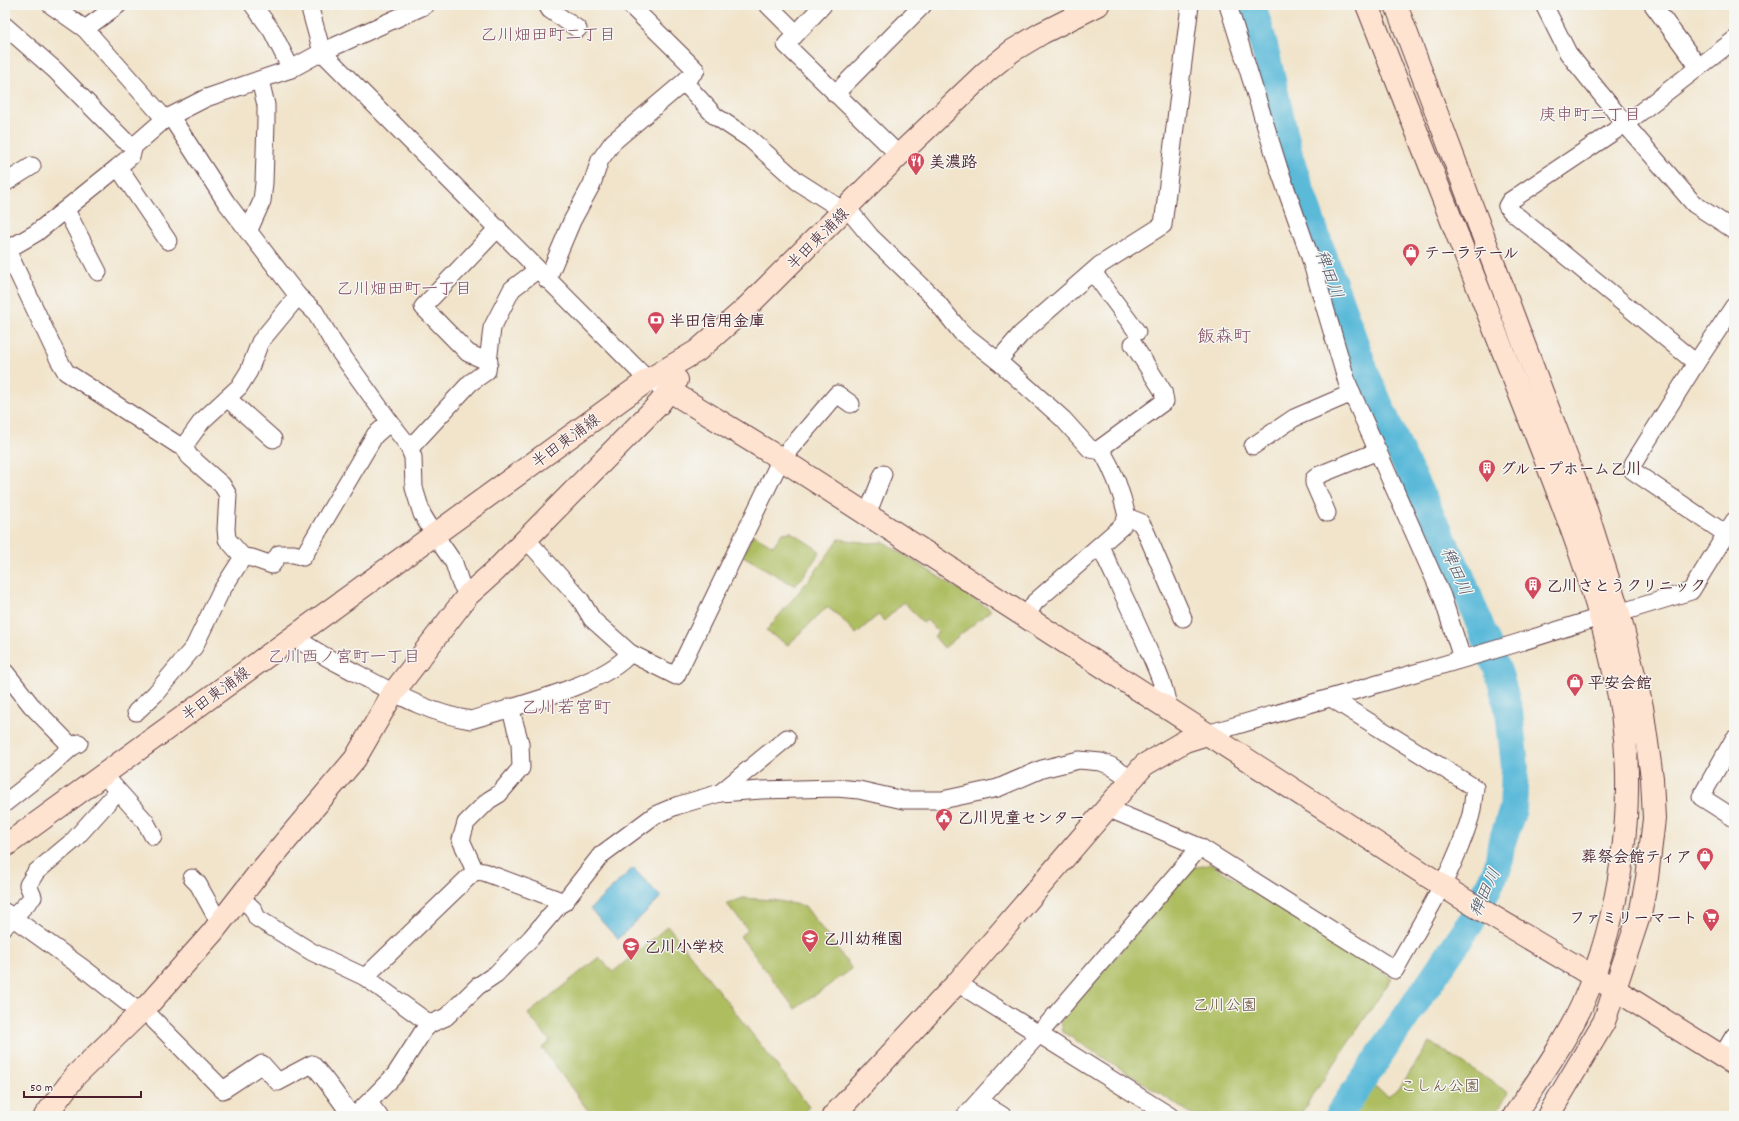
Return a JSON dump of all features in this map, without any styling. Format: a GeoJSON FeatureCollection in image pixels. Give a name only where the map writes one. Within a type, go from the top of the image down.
{"type":"FeatureCollection","features":[{"type":"Feature","properties":{"kind":"street"},"geometry":{"type":"LineString","coordinates":[[51,5],[85,29],[168,118],[248,232],[298,296],[315,312],[334,344],[410,448],[414,457],[414,488],[422,514],[454,563],[460,582],[468,595]]}},
{"type":"Feature","properties":{"kind":"street"},"geometry":{"type":"LineString","coordinates":[[85,29],[118,5]]}},
{"type":"Feature","properties":{"kind":"street"},"geometry":{"type":"LineString","coordinates":[[253,5],[272,30],[291,69]]}},
{"type":"Feature","properties":{"kind":"street"},"geometry":{"type":"LineString","coordinates":[[309,5],[322,52],[648,380],[670,391],[781,459],[1460,897],[1616,990],[1728,1060],[1734,1036]]}},
{"type":"Feature","properties":{"kind":"street"},"geometry":{"type":"LineString","coordinates":[[184,446],[178,445],[66,372],[6,250],[36,233],[66,210],[118,167],[130,156],[134,146],[168,118],[206,98],[291,69],[322,52],[426,5]]}},
{"type":"Feature","properties":{"kind":"street"},"geometry":{"type":"LineString","coordinates":[[547,5],[550,10],[578,29]]}},
{"type":"Feature","properties":{"kind":"street"},"geometry":{"type":"LineString","coordinates":[[410,448],[470,383],[487,371],[492,328],[512,288],[542,275],[592,184],[600,160],[613,142],[684,82],[696,70],[630,5]]}},
{"type":"Feature","properties":{"kind":"street"},"geometry":{"type":"LineString","coordinates":[[768,5],[796,33]]}},
{"type":"Feature","properties":{"kind":"street"},"geometry":{"type":"LineString","coordinates":[[823,5],[786,45],[899,155]]}},
{"type":"Feature","properties":{"kind":"street"},"geometry":{"type":"LineString","coordinates":[[835,94],[922,5]]}},
{"type":"Feature","properties":{"kind":"street"},"geometry":{"type":"LineString","coordinates":[[998,361],[1021,334],[1070,289],[1100,265],[1163,225],[1190,5]]}},
{"type":"Feature","properties":{"kind":"street"},"geometry":{"type":"LineString","coordinates":[[1228,5],[1352,393],[1442,596],[1466,658]]}},
{"type":"Feature","properties":{"kind":"street"},"geometry":{"type":"LineString","coordinates":[[1367,5],[1556,486],[1580,552],[1610,615],[1642,707],[1652,778],[1654,818],[1647,878],[1641,910],[1616,990],[1604,1022],[1548,1116]]}},
{"type":"Feature","properties":{"kind":"street"},"geometry":{"type":"LineString","coordinates":[[1396,5],[1585,506],[1610,615],[1622,714],[1626,776],[1625,819],[1616,904],[1593,977],[1580,1007],[1547,1069],[1514,1116]]}},
{"type":"Feature","properties":{"kind":"street"},"geometry":{"type":"LineString","coordinates":[[1544,5],[1568,53],[1625,124],[1694,204],[1734,230]]}},
{"type":"Feature","properties":{"kind":"street"},"geometry":{"type":"LineString","coordinates":[[1654,5],[1698,66]]}},
{"type":"Feature","properties":{"kind":"street","name":"半田東浦線"},"geometry":{"type":"LineString","coordinates":[[5,846],[648,380],[697,351],[746,308],[846,210],[899,155],[986,72],[1012,51],[1087,7]]}},
{"type":"Feature","properties":{"kind":"street"},"geometry":{"type":"LineString","coordinates":[[5,26],[55,70],[124,140],[134,146]]}},
{"type":"Feature","properties":{"kind":"street"},"geometry":{"type":"LineString","coordinates":[[1696,363],[1529,226],[1507,206],[1510,201],[1625,124],[1698,66],[1734,40]]}},
{"type":"Feature","properties":{"kind":"street"},"geometry":{"type":"LineString","coordinates":[[248,232],[262,201],[264,183],[266,105],[260,80]]}},
{"type":"Feature","properties":{"kind":"street"},"geometry":{"type":"LineString","coordinates":[[684,82],[715,116],[750,139],[797,182],[846,210],[870,236],[932,296],[961,332],[998,361],[1063,419],[1090,449],[1102,451],[1110,464],[1122,491],[1127,518],[1122,526],[1035,602],[1026,617]]}},
{"type":"Feature","properties":{"kind":"street"},"geometry":{"type":"LineString","coordinates":[[5,183],[32,166]]}},
{"type":"Feature","properties":{"kind":"street"},"geometry":{"type":"LineString","coordinates":[[118,167],[168,241]]}},
{"type":"Feature","properties":{"kind":"street"},"geometry":{"type":"LineString","coordinates":[[66,210],[98,272]]}},
{"type":"Feature","properties":{"kind":"street"},"geometry":{"type":"LineString","coordinates":[[489,362],[468,353],[423,307],[498,228]]}},
{"type":"Feature","properties":{"kind":"street"},"geometry":{"type":"LineString","coordinates":[[1093,272],[1135,338],[1163,391],[1165,401],[1098,450]]}},
{"type":"Feature","properties":{"kind":"street"},"geometry":{"type":"LineString","coordinates":[[184,446],[202,422],[239,387],[249,371],[260,342],[298,296]]}},
{"type":"Feature","properties":{"kind":"street"},"geometry":{"type":"LineString","coordinates":[[833,1116],[957,983],[1144,765],[1185,741],[1207,734],[1691,591],[1730,527],[1633,471],[1633,464],[1696,363],[1734,306]]}},
{"type":"Feature","properties":{"kind":"street"},"geometry":{"type":"LineString","coordinates":[[45,1116],[76,1075],[142,1011],[193,956],[318,801],[355,759],[393,693],[468,595],[526,539],[659,404],[670,391],[697,351]]}},
{"type":"Feature","properties":{"kind":"street"},"geometry":{"type":"LineString","coordinates":[[1254,446],[1294,418],[1352,393]]}},
{"type":"Feature","properties":{"kind":"street"},"geometry":{"type":"LineString","coordinates":[[526,539],[580,599],[592,619],[630,653],[676,676],[781,459],[836,394],[851,404]]}},
{"type":"Feature","properties":{"kind":"street"},"geometry":{"type":"LineString","coordinates":[[227,398],[273,439]]}},
{"type":"Feature","properties":{"kind":"street"},"geometry":{"type":"LineString","coordinates":[[184,446],[189,456],[222,485],[228,495],[226,529],[227,539],[243,557],[252,558],[272,565],[279,554],[294,554],[303,557],[375,435],[390,422]]}},
{"type":"Feature","properties":{"kind":"street"},"geometry":{"type":"LineString","coordinates":[[1327,513],[1314,483],[1314,479],[1378,451]]}},
{"type":"Feature","properties":{"kind":"street"},"geometry":{"type":"LineString","coordinates":[[867,515],[883,474]]}},
{"type":"Feature","properties":{"kind":"street"},"geometry":{"type":"LineString","coordinates":[[1127,518],[1140,522],[1145,530],[1183,618]]}},
{"type":"Feature","properties":{"kind":"street"},"geometry":{"type":"LineString","coordinates":[[1100,546],[1124,596],[1166,693],[1168,708]]}},
{"type":"Feature","properties":{"kind":"street"},"geometry":{"type":"LineString","coordinates":[[136,712],[155,694],[194,647],[220,593],[243,557]]}},
{"type":"Feature","properties":{"kind":"street"},"geometry":{"type":"LineString","coordinates":[[294,636],[311,649],[393,693],[425,708],[454,718],[471,720],[585,683],[623,662],[630,653]]}},
{"type":"Feature","properties":{"kind":"street"},"geometry":{"type":"LineString","coordinates":[[5,672],[31,705],[76,745],[5,803]]}},
{"type":"Feature","properties":{"kind":"street"},"geometry":{"type":"LineString","coordinates":[[1107,808],[1200,847],[1395,970],[1442,884],[1470,818],[1475,788],[1331,698]]}},
{"type":"Feature","properties":{"kind":"street"},"geometry":{"type":"LineString","coordinates":[[475,871],[462,840],[466,823],[489,800],[499,794],[521,768],[520,743],[510,707]]}},
{"type":"Feature","properties":{"kind":"street"},"geometry":{"type":"LineString","coordinates":[[720,793],[787,738]]}},
{"type":"Feature","properties":{"kind":"street"},"geometry":{"type":"LineString","coordinates":[[1734,738],[1701,797],[1734,818]]}},
{"type":"Feature","properties":{"kind":"street"},"geometry":{"type":"LineString","coordinates":[[355,1116],[374,1110],[394,1075],[430,1024],[446,1017],[478,986],[496,974],[531,938],[559,905],[564,902],[601,856],[655,815],[676,806],[720,793],[761,790],[836,788],[859,790],[903,800],[942,800],[998,788],[1042,769],[1079,760],[1101,762],[1111,766],[1131,779]]}},
{"type":"Feature","properties":{"kind":"street"},"geometry":{"type":"LineString","coordinates":[[104,774],[118,792],[145,821],[153,836]]}},
{"type":"Feature","properties":{"kind":"street"},"geometry":{"type":"LineString","coordinates":[[118,792],[73,841],[36,872],[28,885],[33,897],[8,919],[87,971],[134,1008],[149,1015],[223,1090],[262,1064],[278,1082],[312,1064],[327,1080],[329,1087],[352,1116]]}},
{"type":"Feature","properties":{"kind":"street"},"geometry":{"type":"LineString","coordinates":[[965,1116],[1040,1034],[1200,847]]}},
{"type":"Feature","properties":{"kind":"street"},"geometry":{"type":"LineString","coordinates":[[475,871],[484,872],[564,902]]}},
{"type":"Feature","properties":{"kind":"street"},"geometry":{"type":"LineString","coordinates":[[365,976],[475,871]]}},
{"type":"Feature","properties":{"kind":"street"},"geometry":{"type":"LineString","coordinates":[[192,878],[198,884],[220,924]]}},
{"type":"Feature","properties":{"kind":"street"},"geometry":{"type":"LineString","coordinates":[[240,897],[253,909],[257,918],[312,952],[365,976],[430,1024]]}},
{"type":"Feature","properties":{"kind":"street"},"geometry":{"type":"LineString","coordinates":[[957,983],[1170,1116]]}},
{"type":"Feature","properties":{"kind":"street"},"geometry":{"type":"LineString","coordinates":[[979,1101],[1003,1116]]}},
{"type":"Feature","properties":{"kind":"green space"},"geometry":{"type":"Polygon","coordinates":[[[791,532],[820,551],[808,570],[795,586],[743,556],[753,534],[773,546],[782,533],[791,532]]]}},
{"type":"Feature","properties":{"kind":"green space"},"geometry":{"type":"Polygon","coordinates":[[[839,539],[868,543],[884,542],[991,610],[944,648],[934,636],[938,632],[927,620],[923,623],[904,602],[884,621],[878,615],[856,634],[839,616],[827,607],[788,645],[766,631],[812,576],[839,539]]]}},
{"type":"Feature","properties":{"kind":"green space","name":"乙川公園"},"geometry":{"type":"Polygon","coordinates":[[[1211,864],[1392,978],[1299,1116],[1195,1116],[1063,1032],[1061,1021],[1192,868],[1211,864]]]}},
{"type":"Feature","properties":{"kind":"green space"},"geometry":{"type":"Polygon","coordinates":[[[743,898],[773,900],[805,906],[852,969],[795,1009],[740,936],[748,930],[727,904],[743,898]]]}},
{"type":"Feature","properties":{"kind":"green space"},"geometry":{"type":"Polygon","coordinates":[[[668,926],[809,1107],[800,1116],[592,1116],[542,1048],[550,1041],[528,1014],[599,957],[613,972],[668,926]]]}},
{"type":"Feature","properties":{"kind":"green space","name":"こしん公園"},"geometry":{"type":"Polygon","coordinates":[[[1430,1042],[1509,1093],[1493,1116],[1350,1116],[1371,1085],[1388,1096],[1400,1087],[1430,1042]]]}},
{"type":"Feature","properties":{"kind":"water"},"geometry":{"type":"Polygon","coordinates":[[[633,868],[661,897],[618,939],[590,909],[633,868]]]}},
{"type":"Feature","properties":{"kind":"waterway","name":"稗田川"},"geometry":{"type":"LineString","coordinates":[[1252,5],[1263,41],[1290,159],[1367,377],[1401,454],[1461,577],[1499,674],[1509,711],[1515,767],[1513,809],[1501,845],[1498,867],[1471,922],[1338,1116]]}},
{"type":"Feature","properties":{"kind":"place","name":"美濃路"},"geometry":{"type":"Point","coordinates":[916,176]}},
{"type":"Feature","properties":{"kind":"place","name":"テーラテール"},"geometry":{"type":"Point","coordinates":[1411,267]}},
{"type":"Feature","properties":{"kind":"place","name":"半田信用金庫"},"geometry":{"type":"Point","coordinates":[656,335]}},
{"type":"Feature","properties":{"kind":"place","name":"グループホーム乙川"},"geometry":{"type":"Point","coordinates":[1487,483]}},
{"type":"Feature","properties":{"kind":"place","name":"乙川さとうクリニック"},"geometry":{"type":"Point","coordinates":[1533,600]}},
{"type":"Feature","properties":{"kind":"place","name":"平安会館"},"geometry":{"type":"Point","coordinates":[1575,697]}},
{"type":"Feature","properties":{"kind":"place","name":"乙川児童センター"},"geometry":{"type":"Point","coordinates":[944,832]}},
{"type":"Feature","properties":{"kind":"place","name":"葬祭会館ティア"},"geometry":{"type":"Point","coordinates":[1705,871]}},
{"type":"Feature","properties":{"kind":"place","name":"ファミリーマート"},"geometry":{"type":"Point","coordinates":[1711,932]}},
{"type":"Feature","properties":{"kind":"place","name":"乙川幼稚園"},"geometry":{"type":"Point","coordinates":[810,953]}},
{"type":"Feature","properties":{"kind":"place","name":"乙川小学校"},"geometry":{"type":"Point","coordinates":[631,961]}},
{"type":"Feature","properties":{"kind":"district","name":"乙川畑田町二丁目"},"geometry":{"type":"Point","coordinates":[548,34]}},
{"type":"Feature","properties":{"kind":"district","name":"庚申町二丁目"},"geometry":{"type":"Point","coordinates":[1590,114]}},
{"type":"Feature","properties":{"kind":"district","name":"乙川畑田町一丁目"},"geometry":{"type":"Point","coordinates":[404,288]}},
{"type":"Feature","properties":{"kind":"district","name":"飯森町"},"geometry":{"type":"Point","coordinates":[1224,336]}},
{"type":"Feature","properties":{"kind":"district","name":"乙川西ノ宮町一丁目"},"geometry":{"type":"Point","coordinates":[344,656]}},
{"type":"Feature","properties":{"kind":"district","name":"乙川若宮町"},"geometry":{"type":"Point","coordinates":[566,707]}}]}
